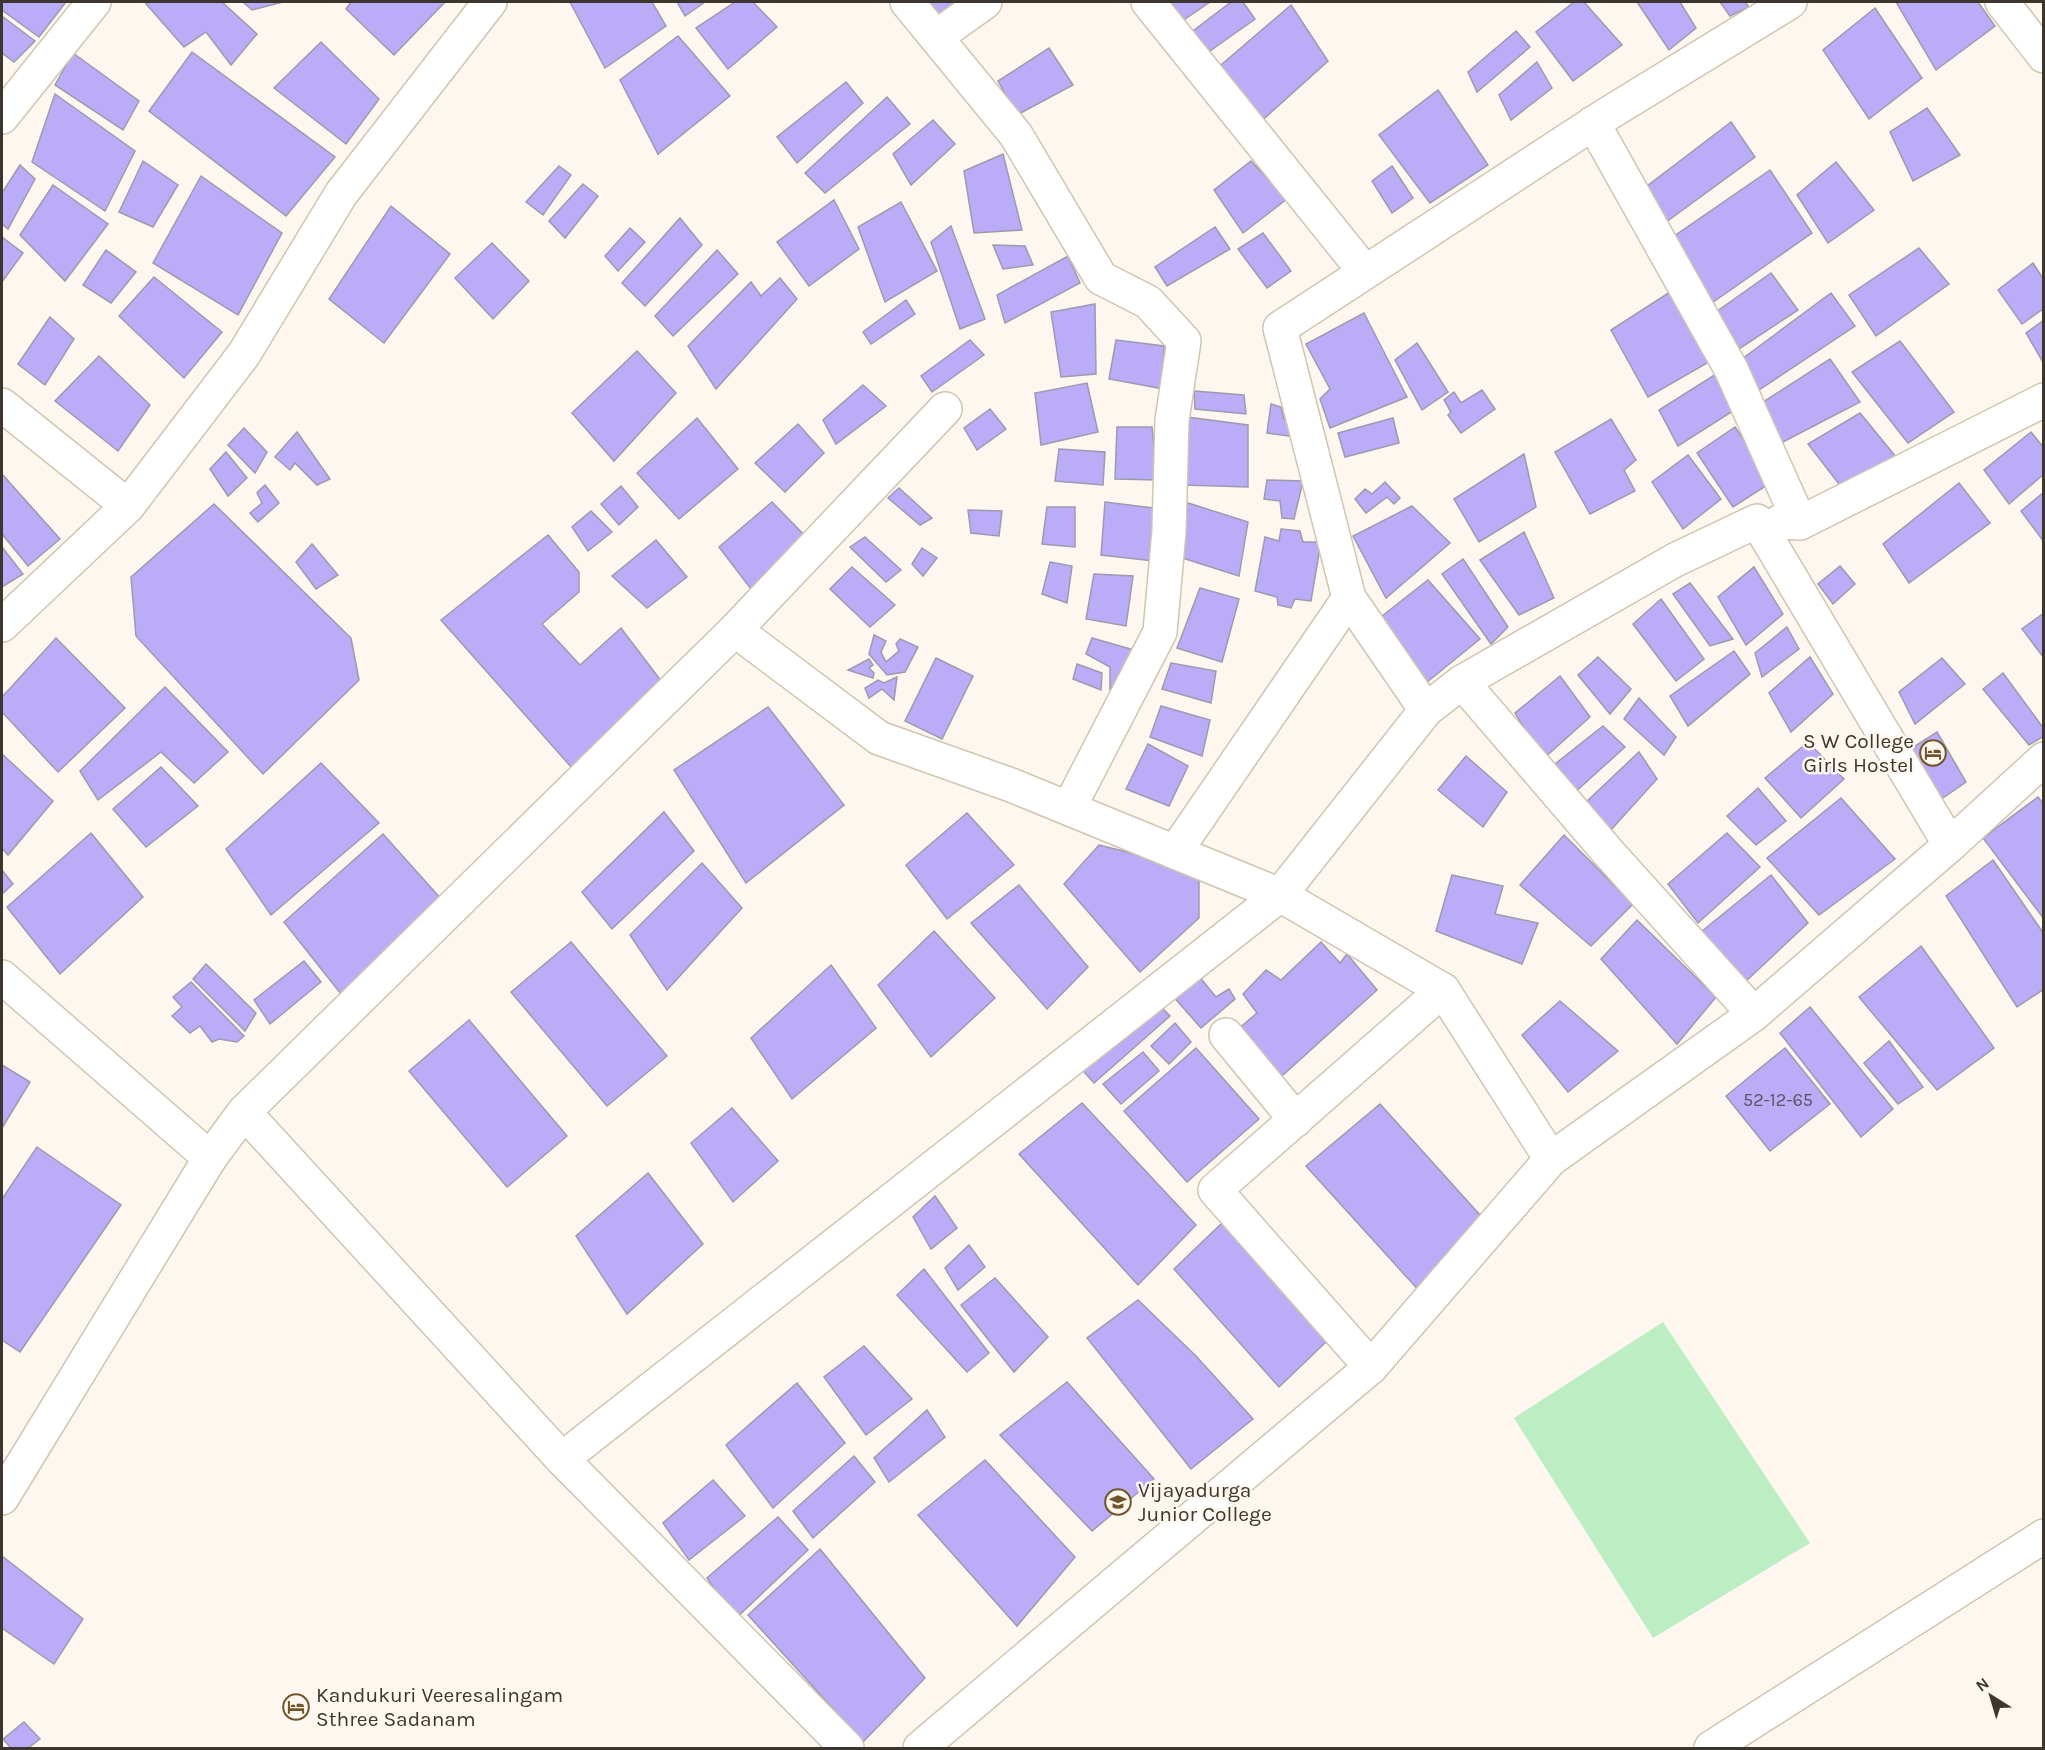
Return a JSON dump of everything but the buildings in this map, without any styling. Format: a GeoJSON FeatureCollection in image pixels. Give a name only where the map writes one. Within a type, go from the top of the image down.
{"type":"FeatureCollection","features":[{"type":"Feature","properties":{"kind":"street"},"geometry":{"type":"LineString","coordinates":[[2,117],[94,2]]}},
{"type":"Feature","properties":{"kind":"street"},"geometry":{"type":"LineString","coordinates":[[2,625],[128,506],[244,354],[341,194],[490,2]]}},
{"type":"Feature","properties":{"kind":"street"},"geometry":{"type":"LineString","coordinates":[[907,2],[1016,135],[1101,278],[1148,302],[1184,341],[1172,420],[1169,531],[1160,632],[1069,808]]}},
{"type":"Feature","properties":{"kind":"street"},"geometry":{"type":"LineString","coordinates":[[936,37],[986,2]]}},
{"type":"Feature","properties":{"kind":"street"},"geometry":{"type":"LineString","coordinates":[[1148,2],[1365,272]]}},
{"type":"Feature","properties":{"kind":"street"},"geometry":{"type":"LineString","coordinates":[[1426,710],[1349,598],[1280,328],[1593,123],[1790,2]]}},
{"type":"Feature","properties":{"kind":"street"},"geometry":{"type":"LineString","coordinates":[[2002,2],[2043,56]]}},
{"type":"Feature","properties":{"kind":"street"},"geometry":{"type":"LineString","coordinates":[[1593,123],[1731,369],[1800,523]]}},
{"type":"Feature","properties":{"kind":"street"},"geometry":{"type":"LineString","coordinates":[[562,1459],[1280,895],[1426,710],[1462,682],[1675,560],[1757,520],[1800,523],[2043,400]]}},
{"type":"Feature","properties":{"kind":"street"},"geometry":{"type":"LineString","coordinates":[[2,405],[128,506]]}},
{"type":"Feature","properties":{"kind":"street"},"geometry":{"type":"LineString","coordinates":[[2,1498],[210,1158],[244,1112],[735,630],[945,409]]}},
{"type":"Feature","properties":{"kind":"street"},"geometry":{"type":"LineString","coordinates":[[1757,520],[1950,844]]}},
{"type":"Feature","properties":{"kind":"street"},"geometry":{"type":"LineString","coordinates":[[1175,852],[1349,598]]}},
{"type":"Feature","properties":{"kind":"street"},"geometry":{"type":"LineString","coordinates":[[735,630],[879,738],[1011,784],[1280,895],[1443,990],[1551,1159]]}},
{"type":"Feature","properties":{"kind":"street"},"geometry":{"type":"LineString","coordinates":[[1462,682],[1608,852],[1754,1014]]}},
{"type":"Feature","properties":{"kind":"street"},"geometry":{"type":"LineString","coordinates":[[920,1749],[1371,1367],[1551,1159],[1754,1014],[1950,844],[2043,759]]}},
{"type":"Feature","properties":{"kind":"street"},"geometry":{"type":"LineString","coordinates":[[2,978],[210,1158]]}},
{"type":"Feature","properties":{"kind":"street"},"geometry":{"type":"LineString","coordinates":[[1371,1367],[1215,1190],[1443,990]]}},
{"type":"Feature","properties":{"kind":"street"},"geometry":{"type":"LineString","coordinates":[[1226,1035],[1296,1120]]}},
{"type":"Feature","properties":{"kind":"street"},"geometry":{"type":"LineString","coordinates":[[244,1112],[562,1459],[847,1749]]}},
{"type":"Feature","properties":{"kind":"street"},"geometry":{"type":"LineString","coordinates":[[1711,1749],[2043,1536]]}},
{"type":"Feature","properties":{"kind":"green space"},"geometry":{"type":"Polygon","coordinates":[[[1663,1322],[1810,1543],[1653,1638],[1514,1418],[1663,1322]]]}},
{"type":"Feature","properties":{"kind":"place","name":"S W College Girls Hostel"},"geometry":{"type":"Point","coordinates":[1933,753]}},
{"type":"Feature","properties":{"kind":"place","name":"Vijayadurga Junior College"},"geometry":{"type":"Point","coordinates":[1118,1502]}},
{"type":"Feature","properties":{"kind":"place","name":"Kandukuri Veeresalingam Sthree Sadanam"},"geometry":{"type":"Point","coordinates":[296,1707]}}]}
